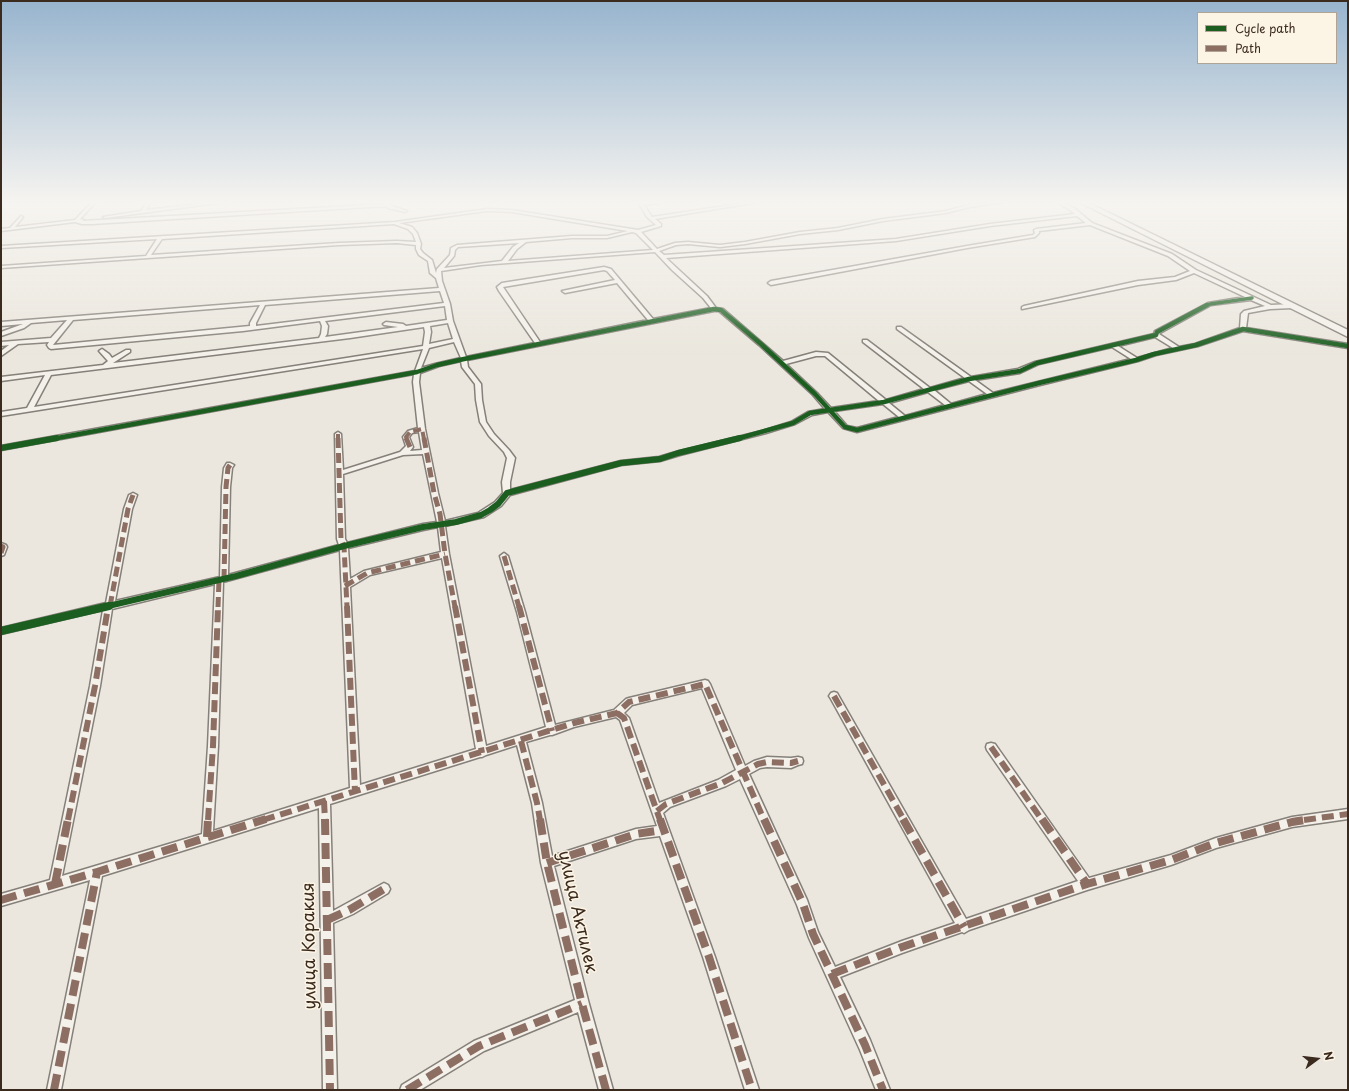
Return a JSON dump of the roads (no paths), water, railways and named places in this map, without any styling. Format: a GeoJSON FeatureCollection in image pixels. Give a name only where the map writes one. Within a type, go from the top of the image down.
{"type":"FeatureCollection","features":[{"type":"Feature","properties":{"kind":"highway"},"geometry":{"type":"LineString","coordinates":[[1185,253],[1348,334]]}},
{"type":"Feature","properties":{"kind":"highway"},"geometry":{"type":"LineString","coordinates":[[1198,253],[1348,326]]}},
{"type":"Feature","properties":{"kind":"street"},"geometry":{"type":"LineString","coordinates":[[147,258],[150,253]]}},
{"type":"Feature","properties":{"kind":"street"},"geometry":{"type":"LineString","coordinates":[[1,267],[217,253]]}},
{"type":"Feature","properties":{"kind":"street"},"geometry":{"type":"LineString","coordinates":[[420,253],[430,260],[433,272],[439,278]]}},
{"type":"Feature","properties":{"kind":"street"},"geometry":{"type":"LineString","coordinates":[[452,253],[439,270],[439,278],[447,304],[450,321],[464,358],[465,367],[478,384],[483,422],[491,435],[507,451],[511,458],[506,482],[507,493]]}},
{"type":"Feature","properties":{"kind":"street"},"geometry":{"type":"LineString","coordinates":[[504,262],[511,253]]}},
{"type":"Feature","properties":{"kind":"street"},"geometry":{"type":"LineString","coordinates":[[439,270],[504,262],[629,253]]}},
{"type":"Feature","properties":{"kind":"street"},"geometry":{"type":"LineString","coordinates":[[657,253],[705,297],[714,309]]}},
{"type":"Feature","properties":{"kind":"street"},"geometry":{"type":"LineString","coordinates":[[662,257],[718,253]]}},
{"type":"Feature","properties":{"kind":"street"},"geometry":{"type":"LineString","coordinates":[[771,283],[935,253]]}},
{"type":"Feature","properties":{"kind":"street"},"geometry":{"type":"LineString","coordinates":[[1165,253],[1194,271],[1270,307]]}},
{"type":"Feature","properties":{"kind":"street"},"geometry":{"type":"LineString","coordinates":[[538,344],[502,291],[500,287],[502,285],[604,268],[609,270],[651,320]]}},
{"type":"Feature","properties":{"kind":"street"},"geometry":{"type":"LineString","coordinates":[[1024,308],[1138,283],[1176,278],[1194,271]]}},
{"type":"Feature","properties":{"kind":"street"},"geometry":{"type":"LineString","coordinates":[[565,291],[618,281]]}},
{"type":"Feature","properties":{"kind":"street"},"geometry":{"type":"LineString","coordinates":[[1,324],[442,289]]}},
{"type":"Feature","properties":{"kind":"street"},"geometry":{"type":"LineString","coordinates":[[1,632],[222,579],[344,546],[481,515],[498,504],[507,493],[621,463],[660,459],[678,453],[764,432],[793,423],[810,413],[828,409],[884,402],[969,379],[1020,371],[1038,363],[1156,335],[1157,332],[1210,304],[1252,298]]}},
{"type":"Feature","properties":{"kind":"street"},"geometry":{"type":"LineString","coordinates":[[253,327],[253,323],[263,305],[262,303]]}},
{"type":"Feature","properties":{"kind":"street"},"geometry":{"type":"LineString","coordinates":[[72,318],[53,340],[50,345],[52,347],[56,348],[253,327],[447,304]]}},
{"type":"Feature","properties":{"kind":"street"},"geometry":{"type":"LineString","coordinates":[[1243,329],[1244,314],[1246,312],[1270,307],[1292,306]]}},
{"type":"Feature","properties":{"kind":"street"},"geometry":{"type":"LineString","coordinates":[[1,448],[416,372],[464,358],[651,320],[714,309],[721,310],[781,363],[815,394],[846,427],[858,430],[1136,360],[1154,354],[1196,345],[1243,329],[1348,346]]}},
{"type":"Feature","properties":{"kind":"street"},"geometry":{"type":"LineString","coordinates":[[321,339],[324,334],[325,326],[322,319]]}},
{"type":"Feature","properties":{"kind":"street"},"geometry":{"type":"LineString","coordinates":[[1,379],[343,337],[450,321]]}},
{"type":"Feature","properties":{"kind":"street"},"geometry":{"type":"LineString","coordinates":[[1,334],[22,327],[30,322]]}},
{"type":"Feature","properties":{"kind":"street"},"geometry":{"type":"LineString","coordinates":[[386,324],[403,326],[405,328]]}},
{"type":"Feature","properties":{"kind":"street"},"geometry":{"type":"LineString","coordinates":[[427,325],[428,332],[423,358],[416,372],[422,429],[434,493],[440,514],[445,554],[482,753]]}},
{"type":"Feature","properties":{"kind":"street"},"geometry":{"type":"LineString","coordinates":[[898,328],[992,396]]}},
{"type":"Feature","properties":{"kind":"street"},"geometry":{"type":"LineString","coordinates":[[1156,335],[1179,349]]}},
{"type":"Feature","properties":{"kind":"street"},"geometry":{"type":"LineString","coordinates":[[342,344],[343,337]]}},
{"type":"Feature","properties":{"kind":"street"},"geometry":{"type":"LineString","coordinates":[[1,344],[53,340]]}},
{"type":"Feature","properties":{"kind":"street"},"geometry":{"type":"LineString","coordinates":[[1,414],[425,347],[456,340]]}},
{"type":"Feature","properties":{"kind":"street"},"geometry":{"type":"LineString","coordinates":[[865,341],[950,406]]}},
{"type":"Feature","properties":{"kind":"street"},"geometry":{"type":"LineString","coordinates":[[1,354],[16,343]]}},
{"type":"Feature","properties":{"kind":"street"},"geometry":{"type":"LineString","coordinates":[[1114,346],[1136,360]]}},
{"type":"Feature","properties":{"kind":"street"},"geometry":{"type":"LineString","coordinates":[[102,351],[108,355],[111,361]]}},
{"type":"Feature","properties":{"kind":"street"},"geometry":{"type":"LineString","coordinates":[[106,366],[111,361],[128,351]]}},
{"type":"Feature","properties":{"kind":"street"},"geometry":{"type":"LineString","coordinates":[[781,363],[816,354],[826,354],[904,418]]}},
{"type":"Feature","properties":{"kind":"street"},"geometry":{"type":"LineString","coordinates":[[30,409],[49,373]]}},
{"type":"Feature","properties":{"kind":"street"},"geometry":{"type":"LineString","coordinates":[[402,453],[410,447],[406,437],[410,432],[422,429]]}},
{"type":"Feature","properties":{"kind":"street"},"geometry":{"type":"LineString","coordinates":[[338,434],[341,539],[344,546],[355,792]]}},
{"type":"Feature","properties":{"kind":"street"},"geometry":{"type":"LineString","coordinates":[[339,474],[402,453],[426,452]]}},
{"type":"Feature","properties":{"kind":"street"},"geometry":{"type":"LineString","coordinates":[[207,837],[226,488],[228,468],[230,465]]}},
{"type":"Feature","properties":{"kind":"street"},"geometry":{"type":"LineString","coordinates":[[55,884],[95,686],[128,509],[133,495]]}},
{"type":"Feature","properties":{"kind":"street"},"geometry":{"type":"LineString","coordinates":[[345,586],[355,578],[367,573],[445,554]]}},
{"type":"Feature","properties":{"kind":"street"},"geometry":{"type":"LineString","coordinates":[[504,556],[521,612],[552,731]]}},
{"type":"Feature","properties":{"kind":"street"},"geometry":{"type":"LineString","coordinates":[[1,900],[97,872],[521,741],[574,723],[617,713],[629,702],[706,684],[742,771],[800,897],[813,934],[871,1058],[882,1085],[882,1090]]}},
{"type":"Feature","properties":{"kind":"street"},"geometry":{"type":"LineString","coordinates":[[834,696],[964,927]]}},
{"type":"Feature","properties":{"kind":"street"},"geometry":{"type":"LineString","coordinates":[[617,713],[624,718],[709,957],[752,1090]]}},
{"type":"Feature","properties":{"kind":"street","name":"улица Актилек"},"geometry":{"type":"LineString","coordinates":[[521,741],[537,803],[547,863],[582,1004],[606,1090]]}},
{"type":"Feature","properties":{"kind":"street"},"geometry":{"type":"LineString","coordinates":[[991,747],[1087,884]]}},
{"type":"Feature","properties":{"kind":"street"},"geometry":{"type":"LineString","coordinates":[[656,811],[666,804],[722,783],[742,771],[758,764],[767,762],[791,763],[798,761]]}},
{"type":"Feature","properties":{"kind":"street","name":"улица Коракия"},"geometry":{"type":"LineString","coordinates":[[324,801],[330,1090]]}},
{"type":"Feature","properties":{"kind":"street"},"geometry":{"type":"LineString","coordinates":[[832,974],[902,947],[1087,884],[1171,860],[1216,843],[1292,822],[1348,814]]}},
{"type":"Feature","properties":{"kind":"street"},"geometry":{"type":"LineString","coordinates":[[547,863],[636,834],[663,830]]}},
{"type":"Feature","properties":{"kind":"street"},"geometry":{"type":"LineString","coordinates":[[54,1090],[97,872]]}},
{"type":"Feature","properties":{"kind":"street"},"geometry":{"type":"LineString","coordinates":[[327,920],[349,910],[384,889]]}},
{"type":"Feature","properties":{"kind":"street"},"geometry":{"type":"LineString","coordinates":[[407,1090],[479,1046],[582,1004]]}}]}
